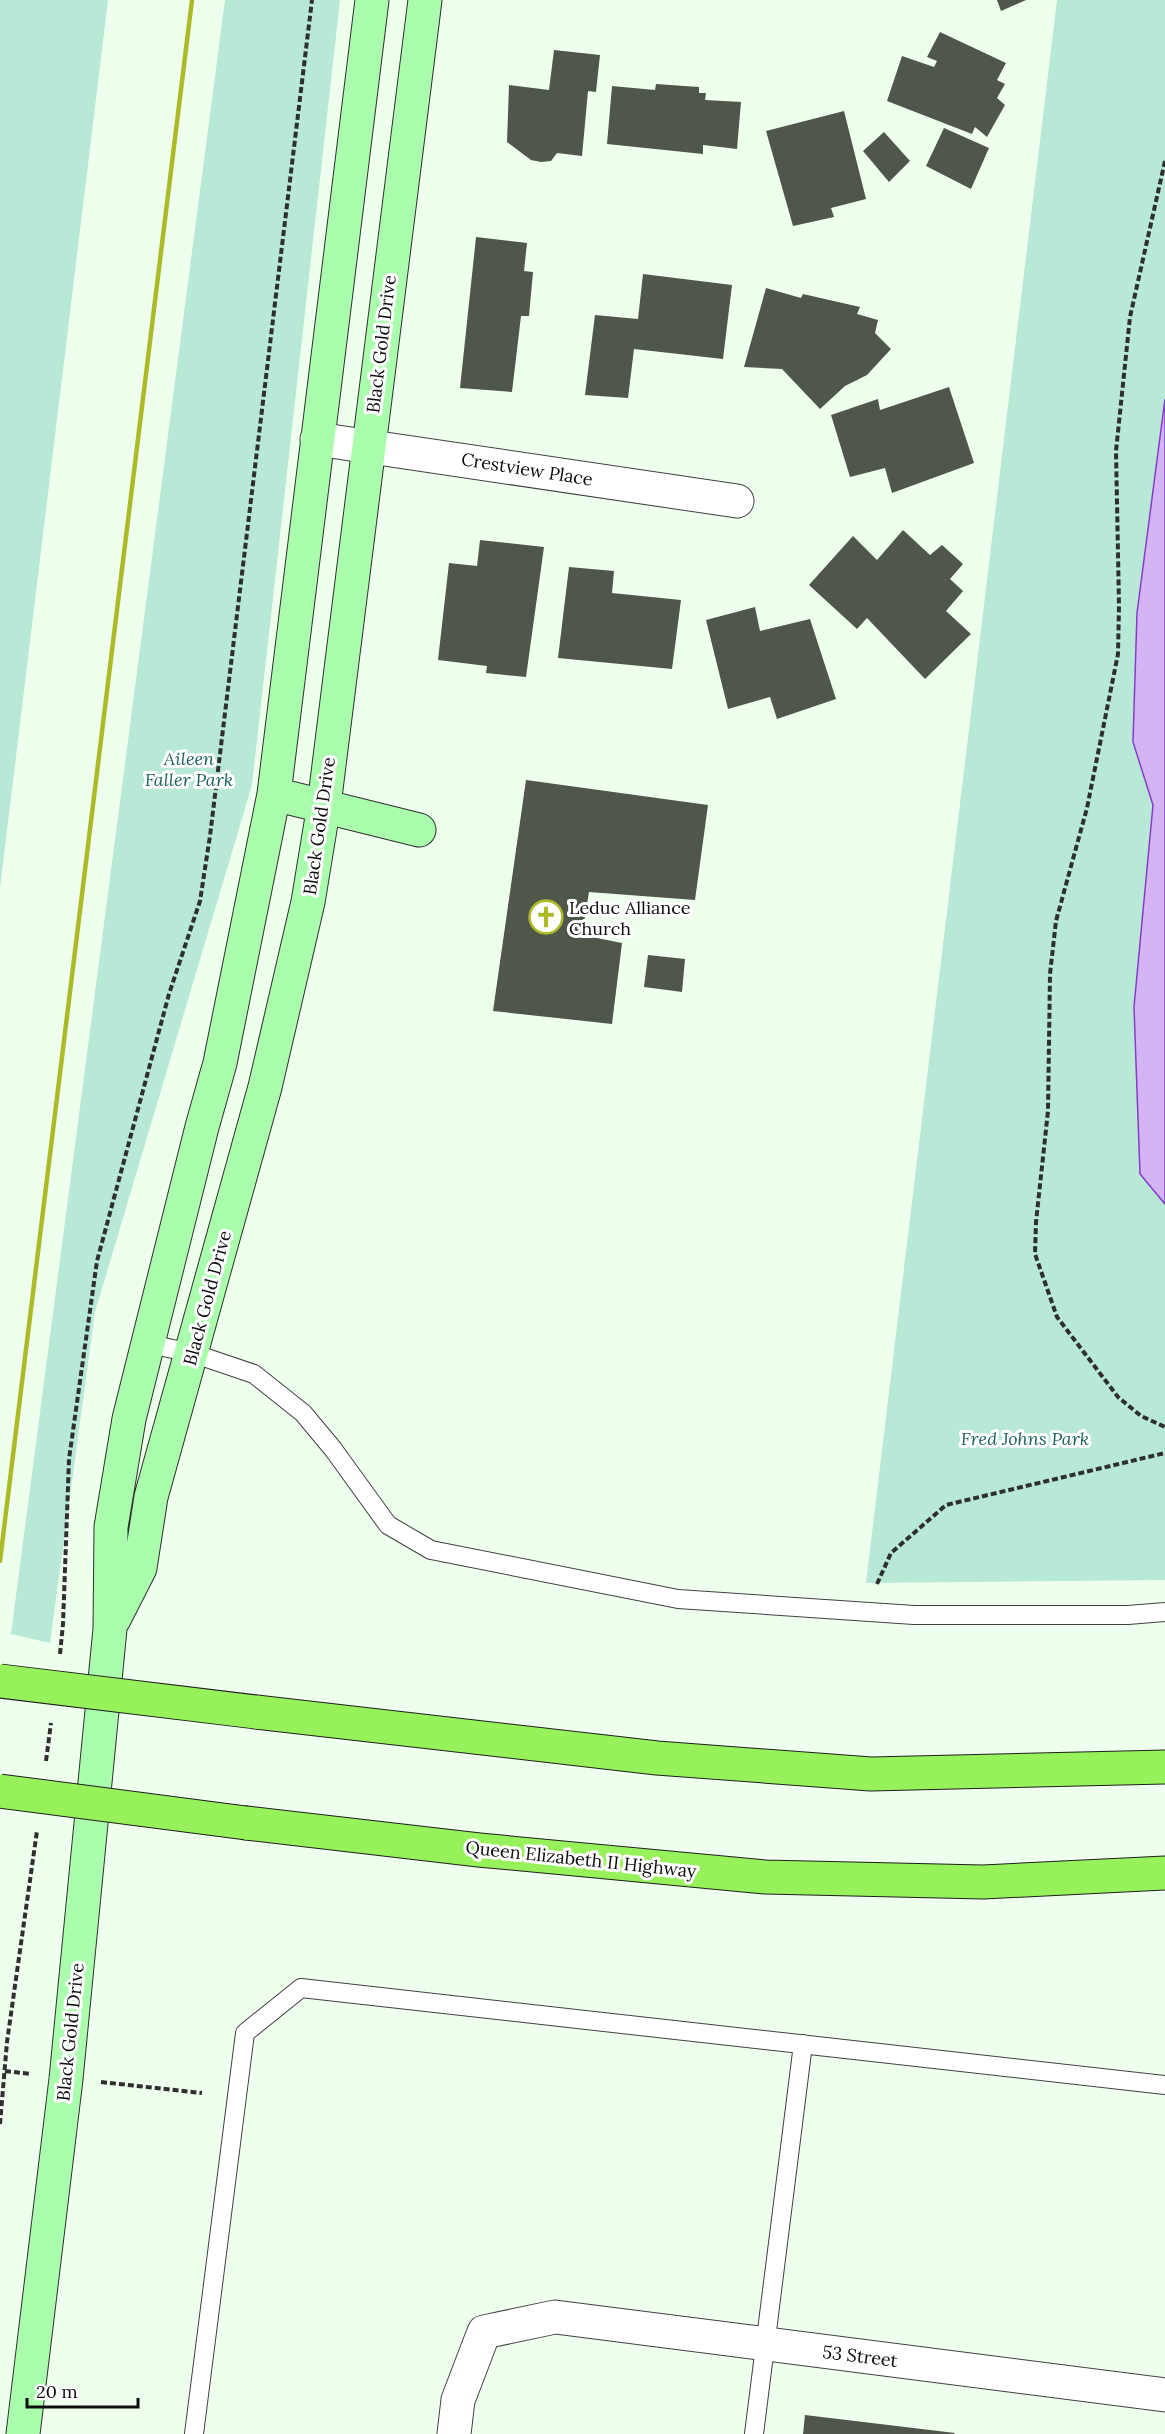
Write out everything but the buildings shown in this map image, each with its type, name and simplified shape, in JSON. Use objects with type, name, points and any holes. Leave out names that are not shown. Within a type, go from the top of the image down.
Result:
[{"type":"highway","points":[[0,1681],[657,1758],[871,1774],[1165,1767]]},
{"type":"highway","name":"Queen Elizabeth II Highway","points":[[0,1791],[479,1850],[765,1877],[983,1882],[1165,1873]]},
{"type":"main road","name":"Black Gold Drive","points":[[23,2434],[66,2079],[110,1629],[111,1527],[129,1419],[220,1064],[274,794],[372,0]]},
{"type":"main road","name":"Black Gold Drive","points":[[110,1629],[140,1568],[151,1497],[265,1087],[308,902],[324,805],[425,0]]},
{"type":"main road","points":[[274,794],[419,830]]},
{"type":"street","name":"Crestview Place","points":[[317,439],[737,501]]},
{"type":"street","name":"53 Street","points":[[454,2434],[458,2400],[484,2332],[555,2317],[1165,2395]]},
{"type":"lane","points":[[149,1344],[192,1353],[254,1374],[303,1413],[333,1449],[388,1525],[430,1550],[678,1599],[914,1615],[1092,1615],[1165,1612]]},
{"type":"lane","points":[[194,2434],[245,2033],[301,1988],[1165,2085]]},
{"type":"lane","points":[[754,2434],[803,2044]]},
{"type":"path","points":[[59,1659],[63,1624],[69,1459],[97,1261],[169,994],[200,901],[210,836],[312,0]]},
{"type":"path","points":[[1165,161],[1130,317],[1116,451],[1118,654],[1087,808],[1056,921],[1050,974],[1048,1111],[1035,1254],[1058,1317],[1071,1335],[1118,1397],[1141,1416],[1165,1427]]},
{"type":"path","points":[[866,1611],[891,1553],[946,1505],[1165,1453]]},
{"type":"path","points":[[45,1763],[51,1717]]},
{"type":"path","points":[[0,2124],[7,2042],[38,1820]]},
{"type":"green space","points":[[0,0],[108,0],[0,888]]},
{"type":"green space","name":"Aileen Faller Park","points":[[225,0],[340,0],[252,785],[95,1312],[50,1643],[11,1634]]},
{"type":"green space","name":"Fred Johns Park","points":[[1057,0],[1165,0],[1165,1580],[866,1583]]},
{"type":"shaded area","points":[[1165,399],[1165,1204],[1140,1174],[1134,1007],[1153,805],[1133,742],[1137,613]]},
{"type":"railway","points":[[0,1561],[192,0]]},
{"type":"place","name":"Leduc Alliance Church","points":[[546,917]]}]
